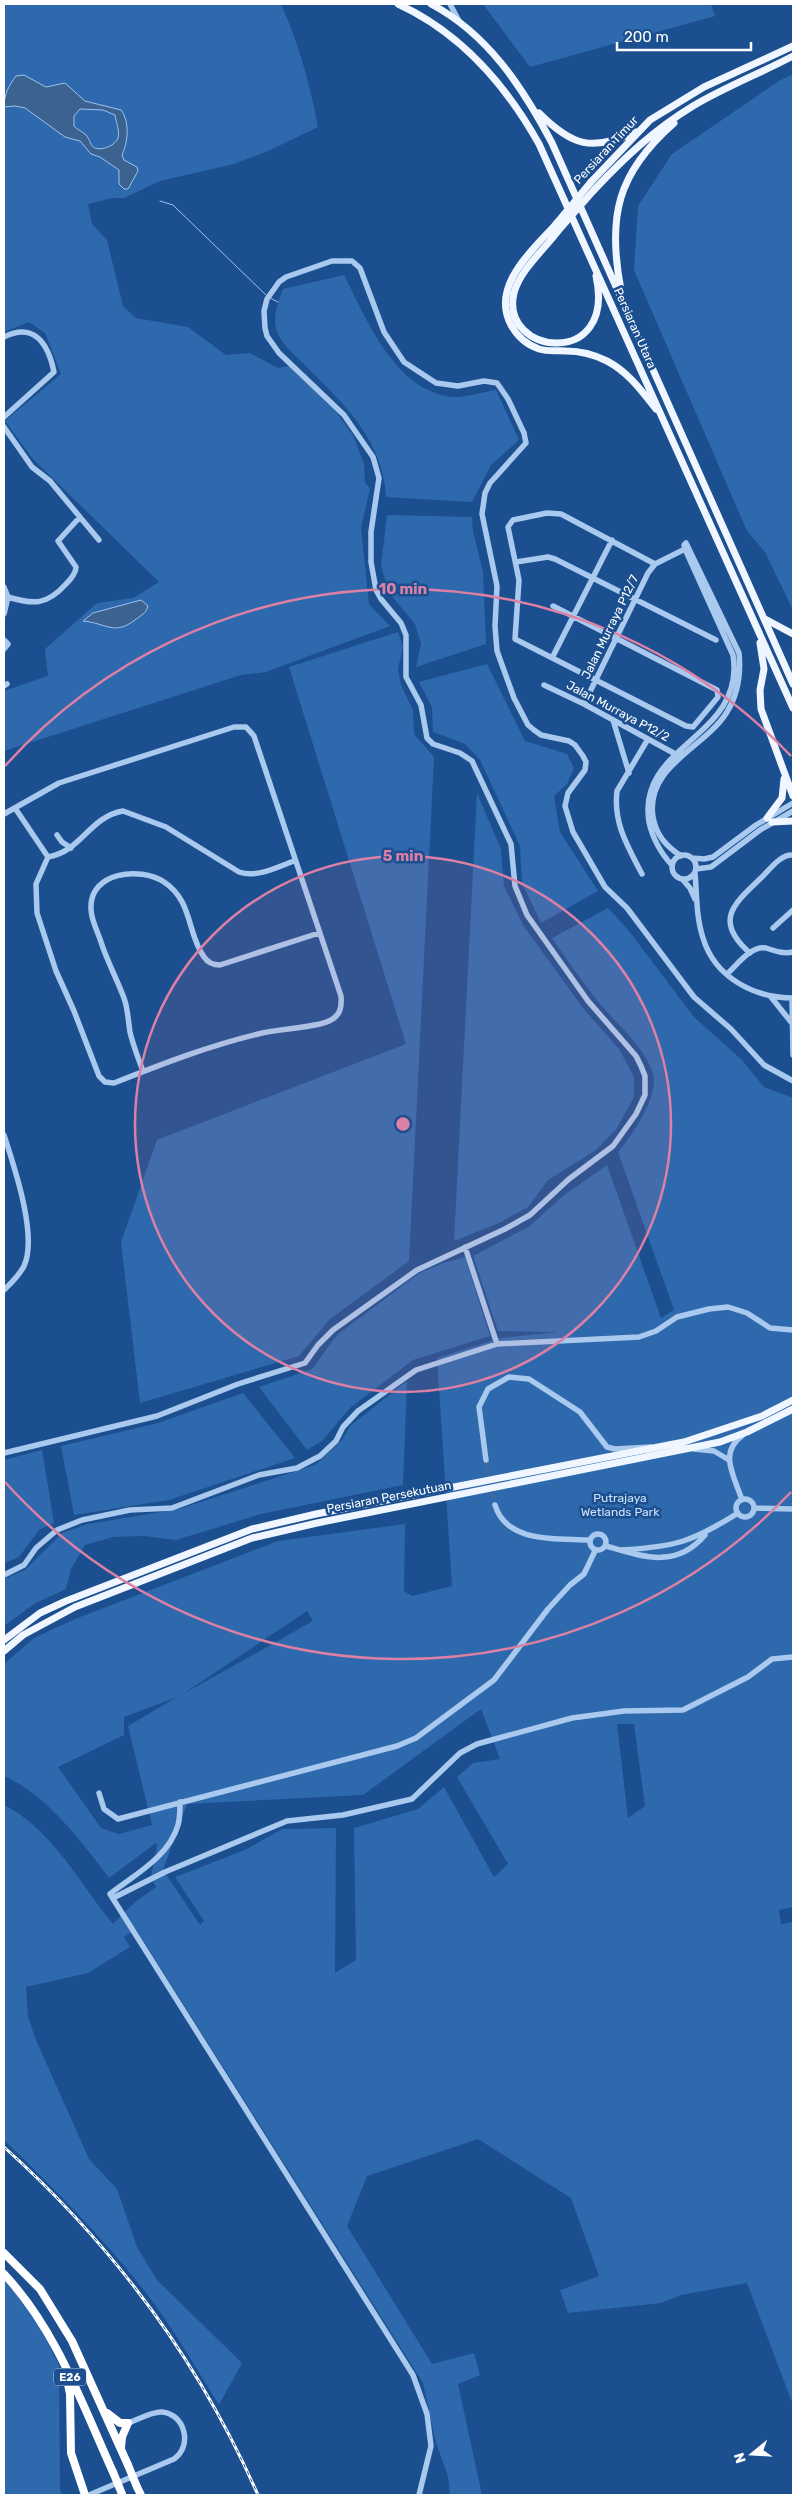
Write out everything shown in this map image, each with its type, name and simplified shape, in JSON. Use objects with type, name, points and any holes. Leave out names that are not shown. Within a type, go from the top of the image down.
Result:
[{"type":"highway","name":"E26","points":[[4,2253],[34,2282],[72,2341],[140,2495]]},
{"type":"highway","name":"E26","points":[[4,2274],[38,2316],[62,2358],[123,2495]]},
{"type":"highway","points":[[62,2358],[70,2394],[71,2453],[79,2480],[78,2495]]},
{"type":"highway","points":[[100,2404],[113,2419],[128,2424],[120,2443],[122,2452]]},
{"type":"highway","points":[[79,2480],[87,2495]]},
{"type":"main road","name":"Persiaran Utara","points":[[398,4],[439,26],[452,36],[474,56],[520,109],[539,144],[593,262],[793,708]]},
{"type":"main road","name":"Persiaran Utara","points":[[431,4],[459,21],[488,45],[533,107],[552,143],[624,302],[793,684]]},
{"type":"main road","name":"Persiaran Timur","points":[[517,328],[506,313],[506,290],[514,273],[591,182],[638,131],[680,100],[793,46]]},
{"type":"main road","name":"Persiaran Timur","points":[[517,328],[513,307],[514,294],[519,280],[558,231],[622,160],[653,132],[695,105],[793,56]]},
{"type":"main road","points":[[624,302],[617,264],[615,221],[626,181],[650,144],[695,105]]},
{"type":"main road","points":[[533,107],[566,137],[588,144],[609,142],[638,131]]},
{"type":"main road","points":[[517,328],[536,338],[553,343],[570,341],[585,332],[597,316],[599,295],[593,262]]},
{"type":"main road","points":[[517,328],[521,338],[540,349],[578,352],[605,360],[618,368],[638,385],[665,421]]},
{"type":"main road","points":[[765,619],[793,634]]},
{"type":"main road","points":[[757,627],[764,658],[761,708],[793,796]]},
{"type":"main road","points":[[784,775],[782,798],[770,820],[793,821]]},
{"type":"main road","name":"Persiaran Persekutuan","points":[[4,1640],[40,1613],[66,1601],[252,1529],[316,1514],[656,1448],[718,1433],[762,1416],[793,1400]]},
{"type":"main road","name":"Persiaran Persekutuan","points":[[4,1651],[23,1635],[75,1606],[252,1538],[317,1523],[720,1442],[747,1432],[793,1409]]},
{"type":"street","points":[[450,4],[459,21]]},
{"type":"street","points":[[4,1453],[156,1416],[238,1384],[305,1363],[318,1345],[333,1330],[417,1270],[524,1219],[569,1179],[613,1146],[641,1105],[645,1095],[645,1076],[636,1056],[588,1001],[528,915],[514,880],[511,844],[472,761],[460,753],[433,744],[427,738],[421,705],[406,677],[406,635],[400,622],[381,599],[373,575],[372,532],[378,478],[373,457],[344,415],[279,352],[267,336],[264,311],[267,298],[272,289],[286,277],[332,261],[341,259],[352,261],[360,268],[384,332],[404,362],[436,383],[458,386],[491,381],[497,382],[503,389],[524,432],[526,443],[490,483],[485,493],[482,514],[497,586],[495,626],[497,651],[514,698],[528,725],[541,735],[575,745],[586,762],[585,770],[568,794],[566,806],[573,832],[605,887],[627,908],[694,997],[731,1029],[764,1065],[793,1081]]},
{"type":"street","points":[[4,337],[16,331],[26,331],[36,335],[54,372],[4,417]]},
{"type":"street","points":[[4,428],[32,467],[50,481],[99,540]]},
{"type":"street","points":[[553,606],[717,690],[718,697],[707,712],[690,727],[519,641],[515,635],[518,580],[508,527],[513,520],[547,513],[561,514],[655,564],[685,549],[733,655],[734,671],[729,696],[722,709],[661,778],[655,792],[652,807],[660,837],[681,856],[704,860],[713,857],[770,820],[793,811]]},
{"type":"street","points":[[8,598],[24,602],[44,601],[52,598],[69,582],[76,567],[58,541],[80,517]]},
{"type":"street","points":[[552,658],[612,540]]},
{"type":"street","points":[[516,562],[548,557],[716,640]]},
{"type":"street","name":"Jalan Murraya P12/7","points":[[584,704],[615,638],[648,573],[655,564]]},
{"type":"street","points":[[4,587],[8,598],[4,614]]},
{"type":"street","points":[[4,640],[8,644],[4,650]]},
{"type":"street","name":"Jalan Murraya P12/2","points":[[544,685],[584,704],[679,756]]},
{"type":"street","points":[[613,720],[628,773]]},
{"type":"street","points":[[4,814],[59,783],[241,726],[251,731],[341,996],[342,1006],[337,1016],[327,1022],[267,1032],[197,1050],[114,1083],[105,1082],[99,1076],[74,1010],[56,971],[37,913],[36,884],[48,858]]},
{"type":"street","points":[[642,874],[622,836],[618,820],[617,791],[648,739]]},
{"type":"street","points":[[679,756],[656,777],[650,790],[647,805],[650,826],[654,837],[665,858],[672,865],[675,876],[682,879],[688,879],[696,871],[711,867],[793,803]]},
{"type":"street","points":[[15,808],[48,858]]},
{"type":"street","points":[[48,858],[62,855],[102,818],[123,811],[166,827],[247,875],[254,875],[294,861]]},
{"type":"street","points":[[57,835],[62,842],[71,848]]},
{"type":"street","points":[[750,953],[740,944],[733,933],[731,920],[735,903],[782,858],[793,855]]},
{"type":"street","points":[[672,865],[681,856]]},
{"type":"street","points":[[692,858],[696,871],[697,903],[703,939],[710,954],[727,974],[753,992],[771,997],[793,998],[791,1022],[793,1055]]},
{"type":"street","points":[[143,1071],[134,1045],[124,999],[102,947],[90,909],[95,892],[107,880],[124,873],[142,873],[158,878],[168,885],[177,893],[188,915],[204,958],[214,965],[220,965],[319,933]]},
{"type":"street","points":[[682,879],[690,888],[697,903]]},
{"type":"street","points":[[773,928],[793,910]]},
{"type":"street","points":[[727,974],[750,953],[761,948],[777,952],[793,952]]},
{"type":"street","points":[[771,997],[791,1022]]},
{"type":"street","points":[[4,1135],[19,1183],[28,1243],[24,1266],[4,1290]]},
{"type":"street","points":[[465,1247],[498,1344]]},
{"type":"street","points":[[4,1575],[24,1565],[36,1548],[57,1530],[82,1520],[130,1510],[172,1508],[259,1475],[297,1468],[320,1456],[336,1441],[343,1427],[358,1411],[407,1374],[498,1344],[639,1337],[656,1331],[677,1317],[700,1310],[728,1307],[747,1313],[770,1328],[793,1330]]},
{"type":"street","points":[[486,1460],[479,1407],[488,1389],[502,1380],[516,1377],[529,1379],[584,1414],[607,1447],[656,1448]]},
{"type":"street","points":[[742,1500],[729,1460],[734,1442],[747,1432]]},
{"type":"street","points":[[690,1448],[714,1450],[729,1460]]},
{"type":"street","points":[[738,1513],[736,1505],[742,1500],[750,1501],[754,1508]]},
{"type":"street","points":[[495,1505],[502,1519],[521,1533],[533,1536],[589,1540]]},
{"type":"street","points":[[754,1508],[793,1508]]},
{"type":"street","points":[[621,1550],[678,1544],[707,1533],[738,1513],[748,1516],[754,1508]]},
{"type":"street","points":[[606,1546],[657,1558],[684,1553],[696,1546],[707,1533]]},
{"type":"street","points":[[595,1551],[589,1545],[589,1540],[594,1534],[602,1535],[605,1538],[606,1546]]},
{"type":"street","points":[[595,1551],[601,1550],[606,1546]]},
{"type":"street","points":[[98,1793],[104,1810],[118,1819],[130,1818],[180,1802],[397,1746],[416,1738],[494,1680],[548,1610],[570,1585],[584,1574],[595,1551]]},
{"type":"street","points":[[112,1898],[165,1872],[287,1821],[343,1815],[412,1799],[460,1754],[477,1744],[572,1718],[624,1711],[690,1708],[704,1698],[748,1677],[772,1659],[793,1657]]},
{"type":"street","points":[[180,1802],[178,1825],[170,1842],[155,1860],[110,1894],[413,2375],[427,2414],[431,2446],[419,2495]]},
{"type":"street","points":[[87,2495],[182,2454],[185,2447],[185,2436],[181,2427],[167,2414],[158,2412],[128,2424]]},
{"type":"green space","points":[[4,4],[281,4],[303,64],[318,127],[266,152],[234,164],[160,181],[124,198],[112,198],[88,204],[92,224],[107,240],[123,306],[136,318],[188,327],[226,355],[250,353],[278,368],[290,366],[336,412],[353,435],[364,464],[365,483],[370,488],[361,528],[369,604],[390,626],[266,672],[241,675],[4,751],[4,691],[48,676],[45,649],[97,603],[133,598],[159,582],[33,459],[5,421],[61,374],[45,333],[29,322],[4,332]]},
{"type":"green space","points":[[483,4],[711,4],[715,16],[530,67]]},
{"type":"green space","points":[[793,74],[793,610],[765,552],[747,531],[634,270],[638,206],[672,154],[779,81]]},
{"type":"green space","points":[[344,275],[362,312],[385,350],[398,367],[413,381],[431,391],[451,397],[468,396],[496,390],[519,440],[491,465],[472,502],[386,497],[378,458],[360,425],[292,352],[278,334],[275,317],[283,289]]},
{"type":"green space","points":[[387,515],[472,517],[473,531],[483,572],[486,644],[416,667],[421,644],[415,624],[389,593],[381,566]]},
{"type":"green space","points":[[398,632],[403,647],[398,669],[401,685],[413,710],[414,734],[434,757],[409,1261],[330,1319],[299,1356],[140,1403],[121,1242],[157,1140],[406,1044],[289,667]]},
{"type":"green space","points":[[487,664],[525,741],[567,754],[574,768],[567,784],[554,796],[560,832],[598,891],[541,923],[522,883],[520,846],[480,760],[465,744],[433,732],[432,707],[419,682]]},
{"type":"green space","points":[[477,793],[501,849],[504,886],[523,925],[583,1008],[619,1049],[634,1077],[634,1097],[617,1128],[596,1150],[548,1180],[528,1207],[499,1223],[454,1241]]},
{"type":"green space","name":"Putrajaya Wetlands Park","points":[[608,908],[629,931],[694,1017],[742,1060],[764,1087],[793,1098],[793,1907],[779,1910],[781,1924],[793,1922],[793,2405],[747,2283],[681,2295],[661,2303],[568,2313],[560,2290],[599,2276],[571,2198],[478,2139],[367,2176],[347,2226],[432,2364],[474,2353],[480,2375],[458,2384],[482,2495],[450,2495],[448,2476],[436,2443],[423,2383],[136,1929],[124,1937],[130,1947],[88,1973],[26,1987],[28,2017],[36,2040],[89,2159],[117,2189],[137,2247],[157,2280],[242,2363],[219,2405],[174,2332],[144,2290],[77,2213],[4,2140],[4,1805],[21,1815],[51,1843],[113,1924],[135,1902],[156,1887],[151,1877],[157,1846],[156,1843],[109,1878],[87,1849],[49,1807],[34,1794],[4,1776],[4,1664],[34,1638],[75,1619],[278,1541],[405,1524],[404,1591],[412,1596],[452,1586],[437,1358],[501,1338],[558,1332],[498,1331],[473,1256],[530,1226],[563,1196],[607,1165],[661,1318],[674,1310],[618,1152],[637,1126],[648,1104],[654,1083],[653,1074],[638,1047],[595,998],[552,938]],"holes":[[[307,1611],[313,1621],[183,1694]],[[177,1697],[128,1726],[152,1825],[119,1834],[101,1828],[58,1767],[124,1735],[124,1717]],[[481,1709],[500,1759],[473,1763],[457,1777],[508,1864],[494,1877],[444,1787],[418,1809],[354,1828],[356,1960],[335,1973],[336,1828],[282,1829],[245,1850],[175,1877],[204,1921],[200,1925],[163,1870],[187,1804],[363,1795]],[[617,1724],[634,1724],[645,1806],[628,1818]]]},
{"type":"green space","points":[[465,1257],[490,1336],[413,1360],[350,1408],[322,1441],[307,1450],[259,1387],[312,1369],[337,1335],[418,1274],[443,1263]]},
{"type":"green space","points":[[407,1381],[403,1485],[261,1514],[176,1540],[144,1536],[113,1537],[85,1545],[71,1569],[66,1589],[34,1604],[4,1626],[4,1579],[25,1570],[62,1533],[88,1524],[179,1509],[315,1465],[342,1440],[350,1426]]},
{"type":"green space","points":[[243,1393],[295,1458],[169,1500],[74,1515],[61,1446],[158,1423]]},
{"type":"green space","points":[[42,1450],[54,1523],[39,1530],[19,1557],[4,1563],[4,1460]]},
{"type":"green space","points":[[4,2280],[34,2315],[59,2365],[60,2490],[62,2495],[4,2495]]},
{"type":"shaded area","points":[[24,75],[46,87],[65,83],[85,101],[121,110],[127,126],[126,144],[122,155],[124,160],[137,167],[138,171],[128,189],[124,189],[119,184],[119,170],[100,157],[91,154],[80,141],[65,137],[25,108],[15,106],[4,107],[7,91],[16,76]],"holes":[[[80,109],[103,110],[115,115],[118,138],[112,145],[98,149],[93,147],[86,135],[74,126],[74,116]]]},
{"type":"shaded area","points":[[141,600],[148,606],[146,611],[128,625],[115,628],[83,621],[93,613]]},
{"type":"waterway","points":[[160,201],[173,205],[267,296]]},
{"type":"waterway","points":[[270,298],[278,302]]},
{"type":"tunnel","points":[[486,1460],[495,1505]]},
{"type":"railway","points":[[4,2147],[81,2224],[117,2265],[150,2308],[209,2398],[235,2446],[258,2495]]}]
